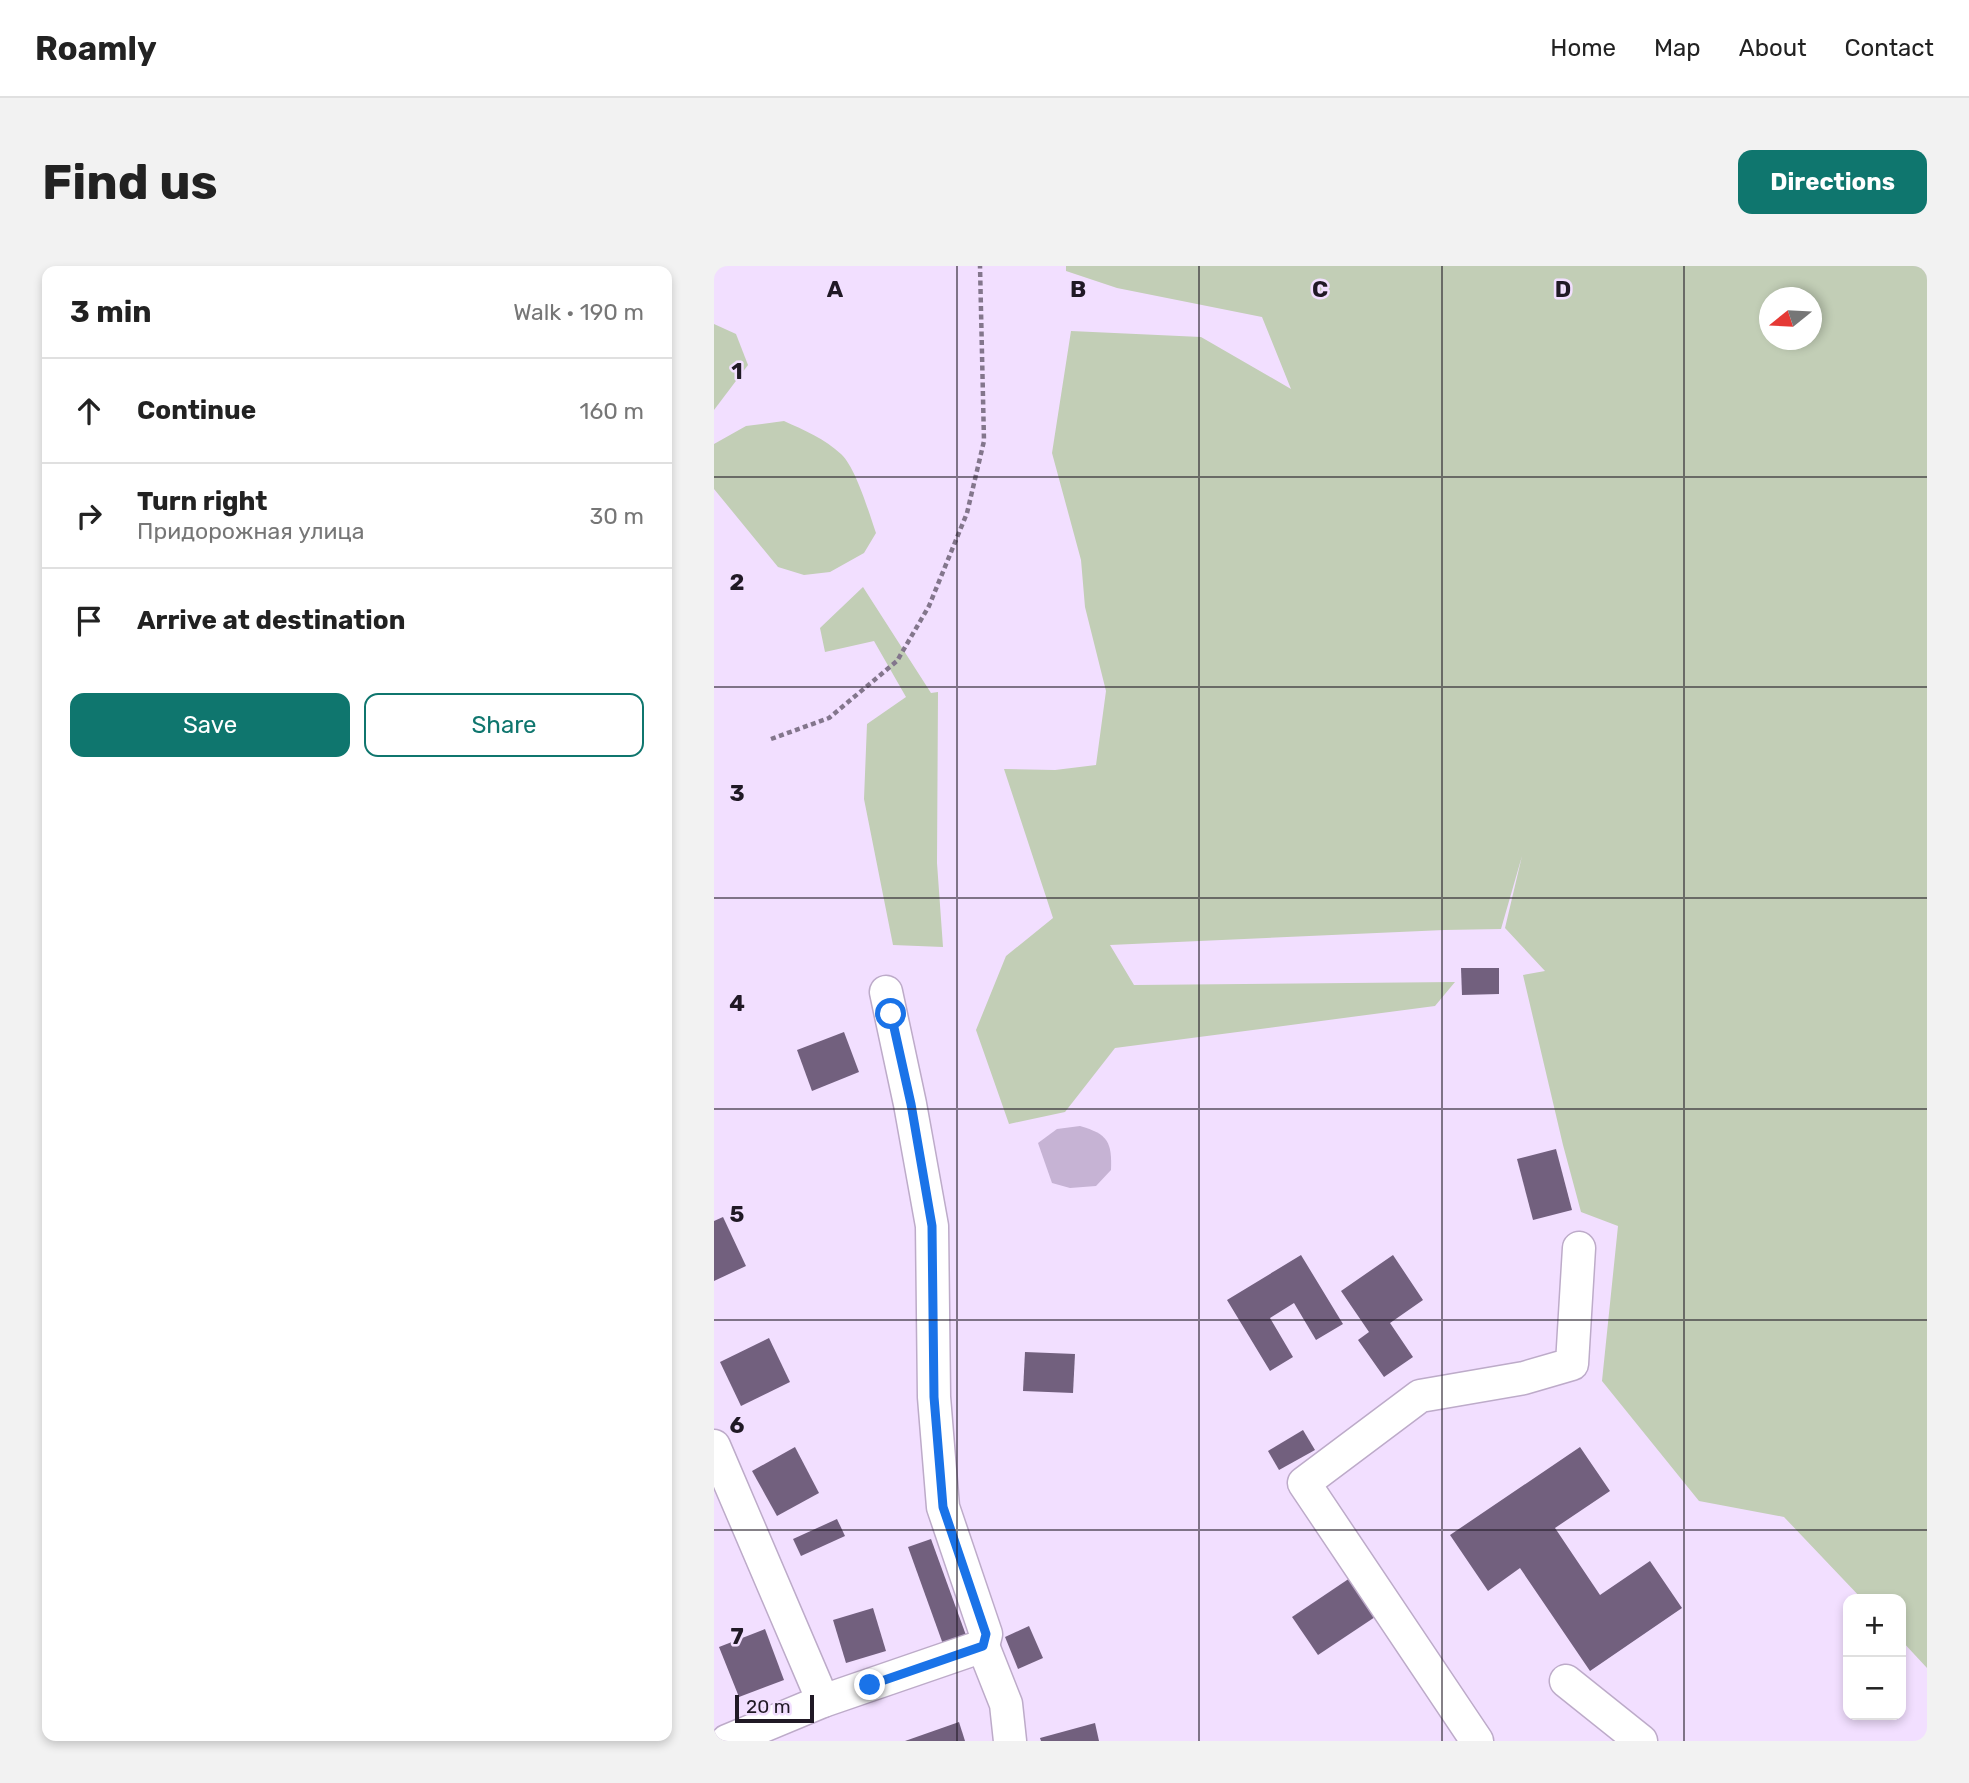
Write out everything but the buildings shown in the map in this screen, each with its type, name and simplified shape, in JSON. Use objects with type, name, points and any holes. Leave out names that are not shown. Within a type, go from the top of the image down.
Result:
[{"type":"street","points":[[887,992],[911,1104],[932,1226],[934,1397],[943,1507],[986,1634],[983,1646],[1006,1704],[1010,1741]]},
{"type":"street","points":[[1477,1741],[1304,1483],[1420,1396],[1524,1378],[1572,1364],[1579,1248]]},
{"type":"street","points":[[714,1446],[823,1702]]},
{"type":"street","points":[[727,1741],[823,1702],[983,1646]]},
{"type":"street","points":[[1566,1681],[1640,1741]]},
{"type":"path","points":[[771,739],[829,718],[897,661],[929,606],[967,513],[984,441],[980,266]]},
{"type":"green space","points":[[1066,266],[1927,266],[1927,1668],[1906,1645],[1906,1594],[1857,1594],[1784,1517],[1699,1501],[1602,1381],[1618,1226],[1581,1212],[1523,975],[1545,971],[1505,928],[1522,856],[1501,929],[1110,945],[1134,985],[1455,982],[1435,1006],[1115,1048],[1065,1112],[1009,1124],[976,1030],[1006,956],[1053,918],[1004,769],[1055,770],[1096,765],[1106,691],[1085,607],[1081,560],[1052,453],[1071,331],[1201,337],[1291,389],[1262,317],[1117,288],[1066,271]]},
{"type":"green space","points":[[714,324],[736,334],[748,365],[714,410]]},
{"type":"green space","points":[[784,421],[821,439],[847,461],[862,491],[876,533],[864,553],[830,572],[804,575],[778,567],[714,489],[714,444],[746,426]]},
{"type":"green space","points":[[863,587],[931,693],[938,692],[937,863],[943,947],[893,945],[864,799],[867,724],[906,697],[874,641],[825,652],[820,628]]},
{"type":"shaded area","points":[[1080,1126],[1097,1132],[1106,1140],[1111,1152],[1111,1170],[1096,1186],[1070,1188],[1052,1183],[1038,1143],[1057,1129]]},
{"type":"route","points":[[870,1685],[983,1646],[986,1634],[943,1507],[934,1397],[932,1226],[911,1104],[891,1014]]}]
